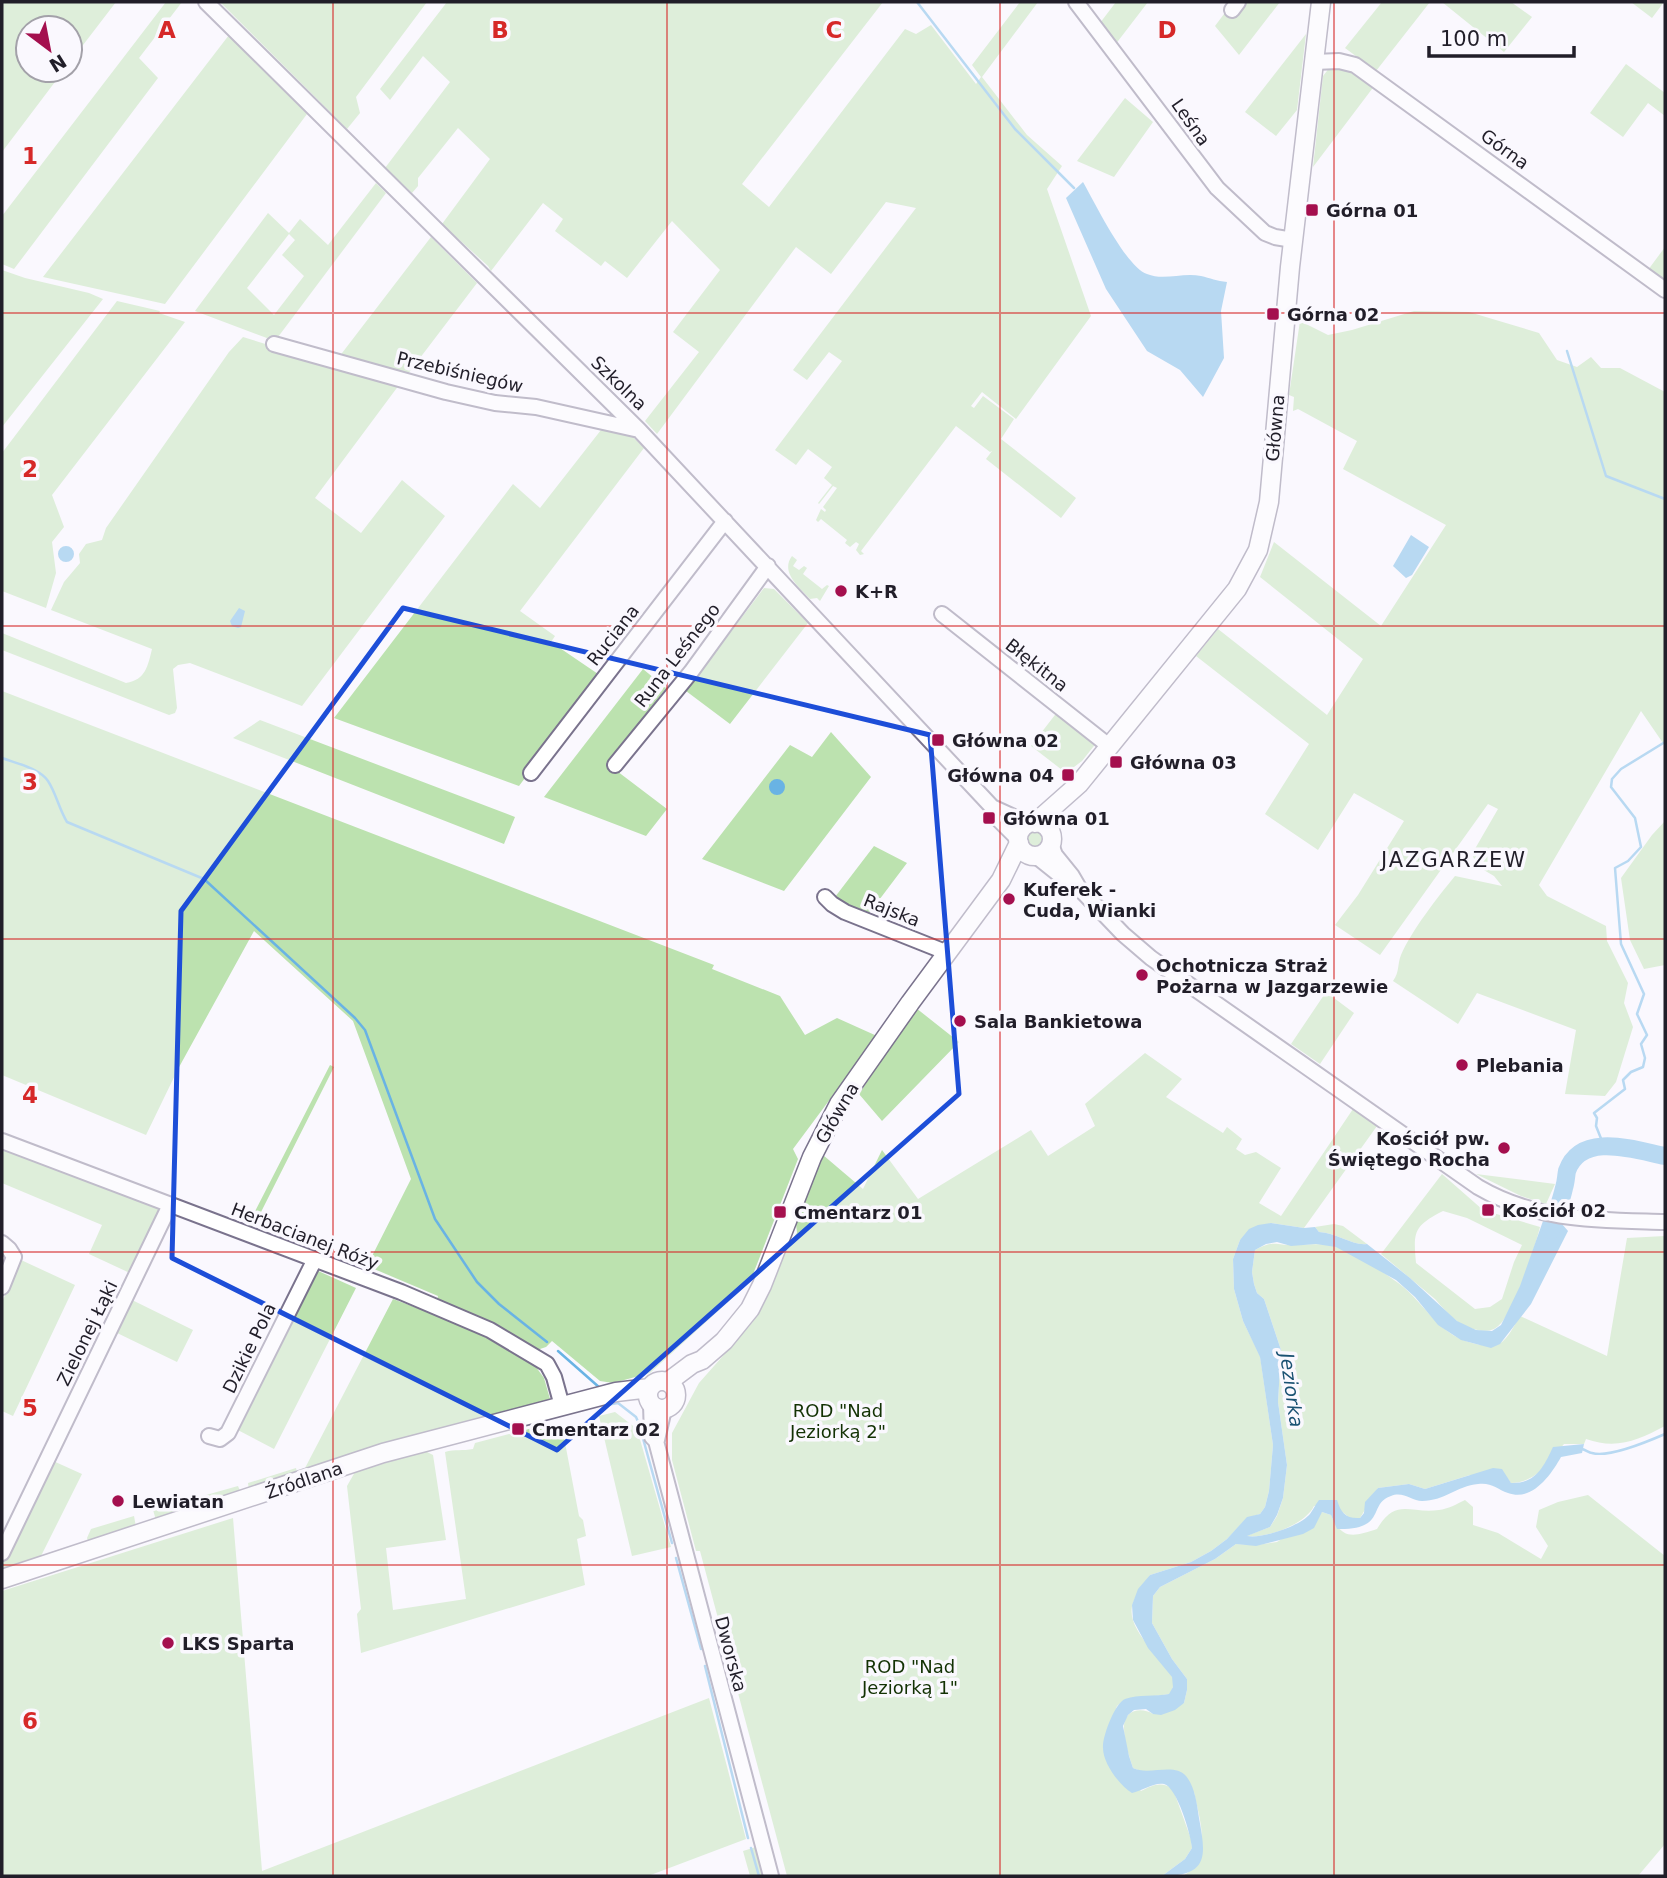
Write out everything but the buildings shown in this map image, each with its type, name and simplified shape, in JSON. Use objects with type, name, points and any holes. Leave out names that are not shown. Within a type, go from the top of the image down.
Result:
[{"type":"main road","name":"Główna","points":[[1041,831],[1069,803],[1073,791],[1237,589],[1258,550],[1269,502],[1293,240],[1321,2]]},
{"type":"main road","points":[[1021,830],[1041,831],[1047,851],[1035,856],[1023,851],[1018,841],[1021,830]]},
{"type":"main road","name":"Główna","points":[[672,1387],[692,1364],[702,1360],[732,1333],[750,1310],[812,1157],[839,1104],[1002,880],[1018,841]]},
{"type":"main road","name":"Główna","points":[[1002,880],[1035,856]]},
{"type":"main road","name":"Źródlana","points":[[2,1579],[383,1453],[632,1388],[654,1400],[660,1381],[672,1387]]},
{"type":"main road","points":[[654,1400],[674,1403],[672,1387]]},
{"type":"street","name":"Szkolna","points":[[205,2],[639,430],[992,807],[1041,831]]},
{"type":"street","name":"Leśna","points":[[1076,2],[1212,183],[1262,231],[1275,237],[1293,240]]},
{"type":"street","name":"Górna","points":[[1314,62],[1339,61],[1355,65],[1665,290]]},
{"type":"street","name":"Przebiśniegów","points":[[274,344],[446,392],[536,407],[639,430]]},
{"type":"street","name":"Ruciana","points":[[531,774],[725,521]]},
{"type":"street","name":"Runa Leśnego","points":[[615,765],[691,672],[768,566]]},
{"type":"street","name":"Błękitna","points":[[942,614],[1109,746]]},
{"type":"street","name":"Szkolna","points":[[992,807],[994,815],[1018,841]]},
{"type":"street","points":[[1041,831],[1079,888],[1123,934],[1166,969],[1478,1187],[1519,1207],[1542,1213],[1579,1219],[1665,1222]]},
{"type":"street","points":[[1035,856],[1067,882],[1079,888]]},
{"type":"street","name":"Rajska","points":[[825,897],[845,912],[947,953]]},
{"type":"street","name":"Herbacianej Róży","points":[[2,1141],[401,1292],[490,1330],[547,1364],[554,1377],[562,1406]]},
{"type":"street","name":"Zielonej Łąki","points":[[2,1553],[170,1205]]},
{"type":"street","points":[[2,1243],[14,1257],[2,1287]]},
{"type":"street","name":"Dzikie Pola","points":[[209,1436],[220,1439],[228,1433],[314,1261]]},
{"type":"street","name":"Dworska","points":[[654,1400],[652,1437],[656,1441],[771,1876]]},
{"type":"highlighted area","points":[[403,608],[930,735],[959,1094],[557,1450],[172,1258],[181,911]]},
{"type":"green space","points":[[2,2],[116,2],[84,44],[84,14],[14,14],[14,84],[53,84],[2,152]]},
{"type":"green space","points":[[166,2],[182,2],[139,58],[158,78],[14,269],[2,264],[2,216]]},
{"type":"green space","points":[[220,2],[427,2],[356,97],[360,113],[347,129]]},
{"type":"green space","points":[[447,2],[883,2],[742,184],[769,207],[905,29],[916,34],[931,25],[976,84],[981,77],[972,65],[1020,2],[1038,2],[982,77],[1027,135],[1062,166],[1047,189],[1091,316],[1016,419],[982,392],[971,406],[974,408],[983,396],[1014,419],[1001,439],[1076,498],[1061,518],[986,459],[992,451],[956,426],[861,551],[864,554],[860,555],[856,550],[859,544],[856,542],[850,547],[845,543],[847,540],[821,519],[818,522],[816,520],[821,509],[825,512],[823,507],[837,488],[833,486],[818,503],[832,485],[824,478],[832,467],[808,449],[796,465],[775,450],[842,361],[829,352],[807,380],[793,370],[916,208],[886,202],[831,274],[796,247],[657,434],[645,421],[699,352],[673,332],[720,270],[672,221],[627,278],[605,261],[601,266],[555,231],[563,219],[543,203],[491,271],[442,224],[490,159],[458,128],[418,178],[418,186],[412,193],[385,168],[450,82],[423,56],[390,100],[380,89]]},
{"type":"green space","points":[[1116,2],[1148,2],[1115,45],[1100,23]]},
{"type":"green space","points":[[1242,2],[1280,2],[1239,55],[1215,26],[1227,10]]},
{"type":"green space","points":[[1382,2],[1430,2],[1376,71],[1345,48]]},
{"type":"green space","points":[[1442,2],[1511,2],[1532,17],[1504,52]]},
{"type":"green space","points":[[1631,2],[1664,2],[1652,18]]},
{"type":"green space","points":[[1306,34],[1297,110],[1276,136],[1245,112]]},
{"type":"green space","points":[[229,35],[307,114],[165,304],[43,277]]},
{"type":"green space","points":[[1334,62],[1353,70],[1375,85],[1313,167],[1323,76]]},
{"type":"green space","points":[[1626,64],[1665,93],[1665,116],[1648,103],[1623,137],[1590,113]]},
{"type":"green space","points":[[1125,98],[1153,122],[1114,177],[1077,161]]},
{"type":"green space","points":[[376,183],[386,193],[275,341],[195,311],[268,213],[289,233],[300,219],[328,245]],"holes":[[[289,234],[295,240],[282,255],[304,276],[274,315],[247,288]]]},
{"type":"green space","points":[[431,237],[477,283],[407,375],[339,357]]},
{"type":"green space","points":[[1665,247],[1665,283],[1648,270]]},
{"type":"green space","points":[[2,270],[103,299],[2,427]]},
{"type":"green space","points":[[117,301],[160,311],[159,313],[185,322],[52,495],[64,527],[52,542],[56,573],[46,608],[2,591],[2,453]]},
{"type":"green space","points":[[1414,311],[1469,312],[1539,333],[1557,360],[1577,367],[1591,357],[1601,368],[1620,368],[1665,392],[1665,746],[1641,711],[1539,885],[1547,896],[1606,926],[1607,941],[1628,983],[1624,1003],[1633,1027],[1616,1082],[1605,1096],[1565,1094],[1576,1030],[1477,993],[1458,1024],[1393,981],[1401,955],[1412,935],[1455,876],[1502,886],[1494,876],[1477,866],[1472,854],[1498,809],[1488,804],[1380,955],[1335,925],[1358,895],[1404,821],[1354,793],[1318,850],[1265,814],[1309,744],[1196,656],[1218,629],[1327,715],[1363,659],[1260,577],[1274,542],[1381,626],[1446,525],[1343,469],[1357,441],[1298,409],[1293,411],[1294,397],[1289,395],[1300,321],[1328,335]]},
{"type":"green space","points":[[243,337],[399,385],[315,498],[361,533],[402,480],[445,516],[302,706],[190,663],[178,665],[173,669],[177,708],[175,713],[169,715],[2,650],[2,633],[126,683],[142,675],[152,649],[51,610],[64,582],[80,563],[79,554],[86,544],[102,540],[106,528],[229,352]]},
{"type":"green space","points":[[601,430],[631,435],[644,448],[520,611],[555,636],[551,642],[601,676],[519,786],[334,718],[513,484],[540,508]]},
{"type":"green space","points":[[792,556],[797,560],[793,566],[799,570],[804,566],[807,568],[803,574],[822,589],[829,586],[820,601],[817,598],[810,599],[792,579],[788,568]]},
{"type":"green space","points":[[764,588],[774,589],[808,623],[730,724],[686,691]]},
{"type":"green space","points":[[643,669],[666,688],[609,765],[667,809],[646,836],[544,797]]},
{"type":"green space","points":[[2,691],[714,965],[712,969],[780,996],[805,1035],[837,1018],[877,1036],[793,1149],[798,1159],[750,1282],[650,1373],[613,1383],[600,1381],[552,1341],[537,1350],[502,1328],[437,1300],[438,1296],[367,1266],[411,1179],[353,1021],[254,931],[178,1069],[146,1135],[2,1075]]},
{"type":"green space","points":[[1058,711],[1097,742],[1082,761],[1066,773],[1031,746]]},
{"type":"green space","points":[[260,720],[515,817],[504,844],[233,738]]},
{"type":"green space","points":[[831,732],[871,777],[784,891],[702,859],[790,745],[812,757]]},
{"type":"green space","points":[[1665,821],[1665,965],[1644,969],[1630,940],[1621,878]]},
{"type":"green space","points":[[1034,831],[1042,839],[1034,847],[1026,839]]},
{"type":"green space","points":[[874,846],[907,863],[867,916],[837,904],[835,897]]},
{"type":"green space","points":[[1326,992],[1354,1013],[1320,1064],[1291,1044]]},
{"type":"green space","points":[[916,1008],[959,1042],[882,1121],[859,1094]]},
{"type":"green space","points":[[1145,1053],[1182,1079],[1166,1097],[1223,1133],[1227,1127],[1242,1139],[1236,1149],[1245,1155],[1256,1152],[1281,1168],[1259,1203],[1281,1216],[1353,1109],[1377,1126],[1304,1228],[1271,1223],[1240,1240],[1233,1259],[1234,1289],[1243,1321],[1260,1356],[1273,1445],[1265,1507],[1260,1514],[1247,1518],[1211,1551],[1191,1562],[1150,1575],[1133,1603],[1134,1624],[1169,1671],[1173,1685],[1170,1694],[1124,1700],[1117,1706],[1103,1748],[1141,1791],[1157,1785],[1173,1789],[1192,1848],[1185,1859],[1162,1876],[787,1876],[700,1551],[696,1551],[672,1460],[672,1433],[699,1383],[752,1323],[761,1308],[790,1242],[797,1233],[796,1224],[823,1155],[863,1189],[882,1150],[918,1199],[1031,1130],[1048,1156],[1095,1126],[1085,1104]]},
{"type":"green space","points":[[330,1065],[334,1067],[257,1220],[252,1229],[247,1227]]},
{"type":"green space","points":[[2,1148],[163,1210],[132,1274],[89,1254],[102,1225],[2,1183]]},
{"type":"green space","points":[[1442,1174],[1483,1210],[1540,1227],[1528,1266],[1508,1313],[1494,1329],[1485,1331],[1458,1322],[1381,1254]],"holes":[[[1443,1211],[1467,1218],[1522,1245],[1502,1299],[1490,1307],[1475,1309],[1416,1263],[1416,1236],[1426,1221]]]},
{"type":"green space","points":[[1476,1174],[1555,1184],[1546,1204],[1521,1196]]},
{"type":"green space","points":[[1334,1224],[1343,1226],[1367,1244],[1319,1232],[1315,1227]]},
{"type":"green space","points":[[1665,1236],[1665,1426],[1627,1442],[1608,1444],[1586,1439],[1584,1444],[1564,1444],[1542,1470],[1520,1482],[1511,1483],[1507,1478],[1470,1475],[1425,1489],[1409,1484],[1378,1488],[1360,1518],[1351,1519],[1340,1510],[1314,1506],[1294,1525],[1273,1533],[1246,1536],[1270,1527],[1277,1516],[1283,1498],[1287,1465],[1278,1402],[1281,1350],[1264,1299],[1257,1293],[1254,1284],[1252,1272],[1255,1250],[1272,1244],[1319,1244],[1348,1251],[1373,1265],[1404,1288],[1449,1332],[1472,1343],[1497,1345],[1511,1332],[1520,1316],[1607,1356],[1627,1238]]},
{"type":"green space","points":[[21,1260],[75,1285],[13,1416],[2,1411],[2,1302]]},
{"type":"green space","points":[[316,1270],[356,1288],[274,1449],[234,1428]]},
{"type":"green space","points":[[130,1299],[193,1330],[177,1362],[113,1331]]},
{"type":"green space","points":[[393,1299],[468,1327],[536,1367],[544,1378],[550,1399],[399,1439],[306,1472],[304,1470]]},
{"type":"green space","points":[[615,1412],[637,1429],[671,1547],[632,1556],[599,1416]]},
{"type":"green space","points":[[544,1425],[551,1430],[562,1427],[579,1516],[583,1520],[586,1536],[577,1539],[585,1585],[361,1653],[357,1614],[361,1609],[347,1486],[355,1472],[425,1451],[433,1455],[446,1540],[386,1548],[393,1610],[466,1599],[445,1452],[473,1449],[475,1443]]},
{"type":"green space","points":[[51,1460],[82,1474],[41,1556],[2,1569],[5,1555]]},
{"type":"green space","points":[[296,1468],[297,1473],[249,1490],[248,1483]]},
{"type":"green space","points":[[238,1486],[241,1493],[156,1520],[153,1510]]},
{"type":"green space","points":[[1588,1495],[1665,1556],[1665,1844],[1638,1876],[1183,1876],[1198,1859],[1201,1849],[1201,1827],[1194,1792],[1133,1768],[1124,1733],[1124,1722],[1133,1712],[1143,1710],[1153,1714],[1184,1703],[1187,1679],[1172,1659],[1152,1623],[1153,1596],[1160,1587],[1215,1559],[1236,1544],[1277,1542],[1322,1512],[1331,1515],[1344,1533],[1355,1535],[1377,1529],[1390,1513],[1397,1510],[1439,1510],[1465,1500],[1473,1507],[1473,1525],[1498,1533],[1541,1559],[1548,1546],[1536,1527],[1539,1510]]},
{"type":"green space","points":[[134,1516],[136,1527],[89,1544],[87,1538],[91,1529]]},
{"type":"green space","points":[[233,1518],[262,1871],[709,1698],[746,1839],[648,1876],[2,1876],[2,1591]]},
{"type":"green space","points":[[756,1847],[765,1876],[750,1876],[743,1851]]},
{"type":"water","points":[[1083,182],[1121,247],[1139,269],[1153,276],[1194,275],[1227,282],[1221,311],[1224,358],[1203,397],[1180,370],[1147,351],[1106,289],[1066,198]]},
{"type":"water","points":[[1411,535],[1429,547],[1412,575],[1406,578],[1393,566]]},
{"type":"water","points":[[66,546],[72,548],[72,560],[66,562],[60,560],[58,554],[60,548]]},
{"type":"water","points":[[239,608],[245,611],[241,627],[238,628],[232,626],[230,621]]},
{"type":"water","points":[[774,779],[780,779],[785,787],[783,793],[774,795],[769,790],[769,784]]},
{"type":"water","points":[[1543,1221],[1562,1224],[1568,1231],[1531,1304],[1500,1344],[1491,1348],[1461,1340],[1438,1325],[1415,1297],[1396,1280],[1336,1247],[1316,1244],[1291,1246],[1277,1242],[1255,1250],[1252,1272],[1254,1284],[1257,1293],[1264,1299],[1281,1350],[1278,1402],[1287,1465],[1283,1498],[1277,1515],[1270,1527],[1247,1536],[1271,1534],[1298,1523],[1310,1514],[1319,1500],[1337,1500],[1345,1514],[1360,1518],[1364,1513],[1365,1502],[1378,1488],[1409,1484],[1425,1489],[1493,1468],[1502,1469],[1511,1483],[1520,1483],[1538,1472],[1553,1447],[1584,1444],[1582,1453],[1561,1457],[1546,1479],[1525,1494],[1508,1493],[1483,1484],[1470,1485],[1430,1500],[1418,1501],[1395,1495],[1384,1500],[1370,1521],[1353,1528],[1337,1529],[1331,1515],[1322,1512],[1314,1528],[1303,1534],[1256,1546],[1236,1544],[1215,1559],[1160,1587],[1153,1596],[1152,1623],[1172,1659],[1187,1679],[1184,1703],[1161,1715],[1146,1709],[1134,1710],[1128,1715],[1123,1726],[1133,1768],[1146,1771],[1175,1770],[1189,1780],[1194,1790],[1203,1843],[1201,1861],[1196,1868],[1177,1875],[1162,1876],[1185,1859],[1192,1848],[1178,1802],[1174,1793],[1164,1784],[1156,1784],[1132,1793],[1109,1767],[1103,1743],[1110,1721],[1121,1702],[1136,1697],[1169,1694],[1173,1687],[1172,1677],[1148,1648],[1133,1620],[1132,1605],[1138,1589],[1150,1575],[1191,1562],[1211,1551],[1227,1539],[1247,1517],[1260,1514],[1265,1507],[1273,1445],[1260,1357],[1243,1321],[1234,1289],[1233,1259],[1240,1240],[1249,1229],[1271,1223],[1315,1227],[1319,1232],[1367,1244],[1410,1278],[1457,1321],[1476,1330],[1492,1331],[1501,1325],[1520,1286]]},
{"type":"waterway","points":[[917,2],[1015,129],[1074,188]]},
{"type":"waterway","points":[[1567,351],[1606,476],[1665,499]]},
{"type":"waterway","points":[[1604,1146],[1594,1113],[1625,1089],[1623,1080],[1631,1072],[1643,1067],[1645,1058],[1641,1044],[1647,1035],[1637,1014],[1644,994],[1621,944],[1615,868],[1628,861],[1641,847],[1635,818],[1611,787],[1612,779],[1621,769],[1665,742]]},
{"type":"waterway","points":[[2,758],[27,766],[44,776],[67,822],[204,879],[355,1018],[365,1030],[435,1219],[477,1282],[499,1304],[547,1342]]},
{"type":"waterway","name":"Jeziorka","points":[[1551,1230],[1567,1171],[1574,1159],[1584,1151],[1610,1146],[1665,1156]]},
{"type":"waterway","points":[[558,1351],[600,1388]]},
{"type":"waterway","points":[[605,1402],[606,1405],[618,1403],[636,1417],[672,1543]]},
{"type":"waterway","points":[[1582,1449],[1591,1453],[1609,1453],[1665,1434]]},
{"type":"waterway","points":[[676,1558],[701,1649]]},
{"type":"waterway","points":[[705,1666],[748,1838]]},
{"type":"waterway","points":[[751,1848],[759,1876]]},
{"type":"place","name":"Górna 01","points":[[1312,210]]},
{"type":"place","name":"Górna 02","points":[[1273,314]]},
{"type":"place","name":"K+R","points":[[841,591]]},
{"type":"place","name":"Główna 02","points":[[938,740]]},
{"type":"place","name":"Główna 03","points":[[1116,762]]},
{"type":"place","name":"Główna 04","points":[[1068,775]]},
{"type":"place","name":"Główna 01","points":[[989,818]]},
{"type":"place","name":"Kuferek - Cuda, Wianki","points":[[1009,899]]},
{"type":"place","name":"Ochotnicza Straż Pożarna w Jazgarzewie","points":[[1142,975]]},
{"type":"place","name":"Sala Bankietowa","points":[[960,1021]]},
{"type":"place","name":"Plebania","points":[[1462,1065]]},
{"type":"place","name":"Kościół pw. Świętego Rocha","points":[[1504,1148]]},
{"type":"place","name":"Kościół 02","points":[[1488,1210]]},
{"type":"place","name":"Cmentarz 01","points":[[780,1212]]},
{"type":"place","name":"Cmentarz 02","points":[[518,1429]]},
{"type":"place","name":"Lewiatan","points":[[118,1501]]},
{"type":"place","name":"LKS Sparta","points":[[168,1643]]},
{"type":"district","name":"JAZGARZEW","points":[[1454,860]]},
{"type":"park label","name":"ROD \"Nad Jeziorką 2\"","points":[[838,1420]]},
{"type":"park label","name":"ROD \"Nad Jeziorką 1\"","points":[[910,1676]]}]
